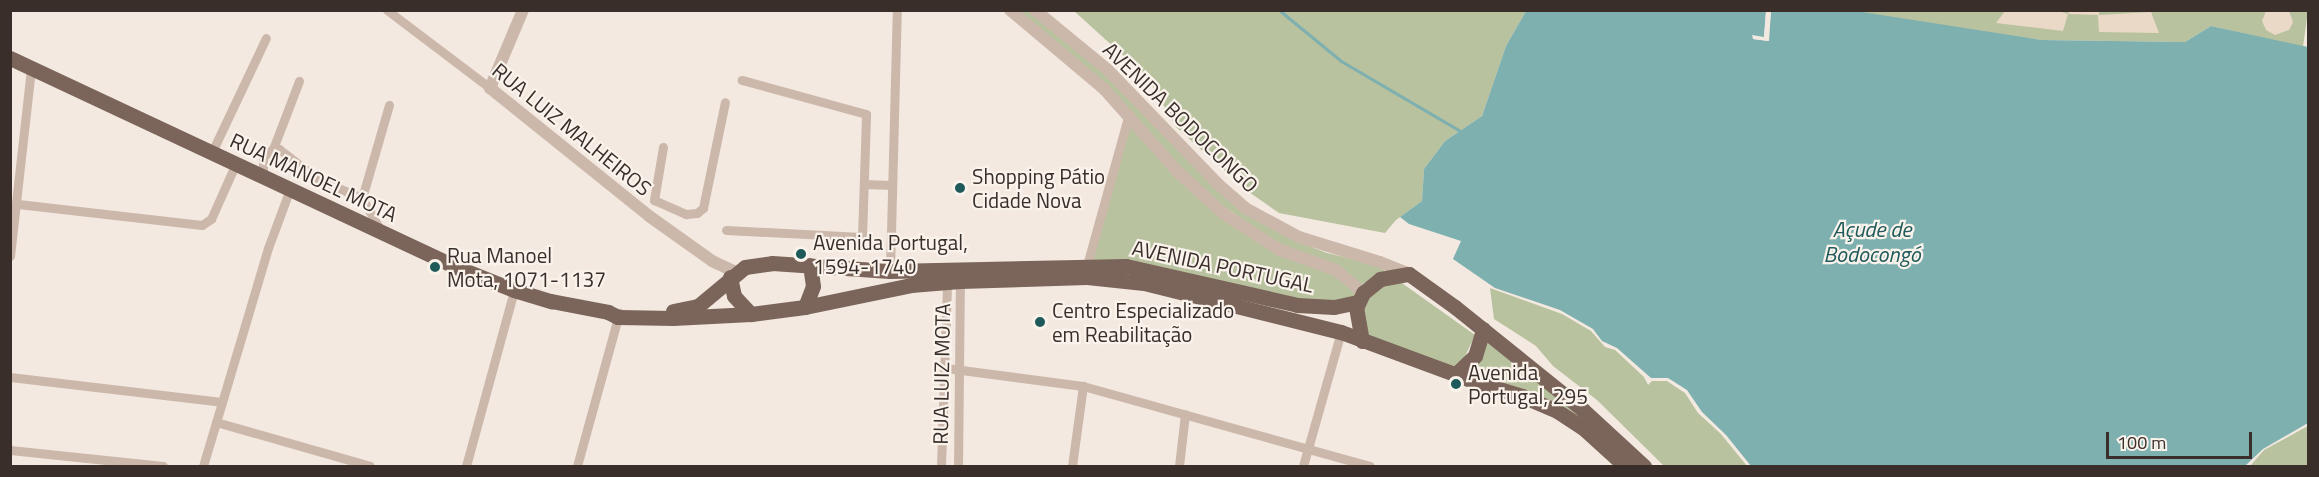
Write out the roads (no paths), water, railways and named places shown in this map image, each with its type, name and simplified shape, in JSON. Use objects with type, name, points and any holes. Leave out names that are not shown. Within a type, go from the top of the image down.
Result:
[{"type":"main road","name":"RUA MANOEL MOTA","points":[[10,58],[383,233],[514,290],[615,313]]},
{"type":"main road","name":"AVENIDA PORTUGAL","points":[[615,313],[680,311],[698,306],[733,275],[755,265],[810,265],[890,271],[1087,265],[1142,268],[1298,305],[1334,307],[1360,297],[1380,279],[1409,274]]},
{"type":"main road","points":[[805,307],[813,286],[810,265]]},
{"type":"main road","points":[[1409,274],[1483,329],[1604,428],[1644,466]]},
{"type":"main road","points":[[733,275],[734,296],[751,314]]},
{"type":"main road","name":"AVENIDA PORTUGAL","points":[[615,313],[673,318],[751,314],[805,307],[911,285],[953,282],[1087,277],[1144,283],[1341,332],[1455,375],[1522,396],[1557,411],[1603,444],[1624,466]]},
{"type":"main road","points":[[1360,297],[1357,319],[1362,341]]},
{"type":"main road","points":[[1455,375],[1474,356],[1483,329]]},
{"type":"street","name":"RUA LUIZ MALHEIROS","points":[[387,10],[490,88],[649,216],[733,275]]},
{"type":"street","points":[[490,88],[524,10]]},
{"type":"street","points":[[890,271],[897,10]]},
{"type":"street","name":"AVENIDA BODOCONGO","points":[[1010,10],[1104,89],[1129,114],[1178,172],[1224,214],[1280,250],[1336,270],[1360,297]]},
{"type":"street","name":"AVENIDA BODOCONGO","points":[[1035,10],[1108,70],[1218,184],[1247,209],[1299,237],[1380,262],[1409,274]]},
{"type":"street","points":[[212,152],[266,38]]},
{"type":"street","points":[[10,256],[18,204],[31,68]]},
{"type":"street","points":[[726,230],[862,237],[866,114],[742,80]]},
{"type":"street","points":[[262,176],[264,157],[273,149],[299,81]]},
{"type":"street","points":[[654,200],[686,214],[697,213],[703,208],[725,102]]},
{"type":"street","points":[[362,198],[388,105]]},
{"type":"street","points":[[1087,265],[1129,114]]},
{"type":"street","points":[[649,216],[663,147]]},
{"type":"street","points":[[273,149],[285,153],[319,180],[362,198],[383,233]]},
{"type":"street","points":[[18,204],[202,225],[211,219],[236,163]]},
{"type":"street","points":[[864,184],[892,185]]},
{"type":"street","points":[[203,466],[268,248],[290,189]]},
{"type":"street","name":"RUA LUIZ MOTA","points":[[941,466],[953,282]]},
{"type":"street","name":"RUA LUIZ MOTA","points":[[953,282],[959,369],[958,466]]},
{"type":"street","points":[[466,466],[514,290]]},
{"type":"street","points":[[577,466],[615,313]]},
{"type":"street","points":[[1303,466],[1341,332]]},
{"type":"street","points":[[946,368],[1083,386],[1370,466]]},
{"type":"street","points":[[10,377],[222,402]]},
{"type":"street","points":[[1072,466],[1083,386]]},
{"type":"street","points":[[1179,466],[1185,414]]},
{"type":"street","points":[[216,422],[370,466]]},
{"type":"street","points":[[10,450],[163,466]]},
{"type":"water","name":"Açude de Bodocongó","points":[[1849,10],[2042,40],[2185,42],[2211,26],[2308,47],[2308,423],[2263,449],[2245,466],[1751,466],[1726,435],[1702,412],[1687,390],[1668,378],[1651,378],[1617,348],[1602,341],[1593,329],[1560,310],[1495,288],[1453,259],[1461,241],[1409,224],[1400,217],[1422,201],[1424,169],[1445,141],[1482,116],[1506,46],[1526,11],[1766,11],[1764,38],[1753,39],[1768,41],[1771,11]]},
{"type":"waterway","points":[[1279,10],[1341,61],[1462,132]]},
{"type":"place","name":"Shopping Pátio Cidade Nova","points":[[960,188]]},
{"type":"place","name":"Avenida Portugal, 1594-1740","points":[[801,254]]},
{"type":"place","name":"Rua Manoel Mota, 1071-1137","points":[[435,267]]},
{"type":"place","name":"Centro Especializado em Reabilitação","points":[[1040,322]]},
{"type":"place","name":"Avenida Portugal, 295","points":[[1456,384]]}]
